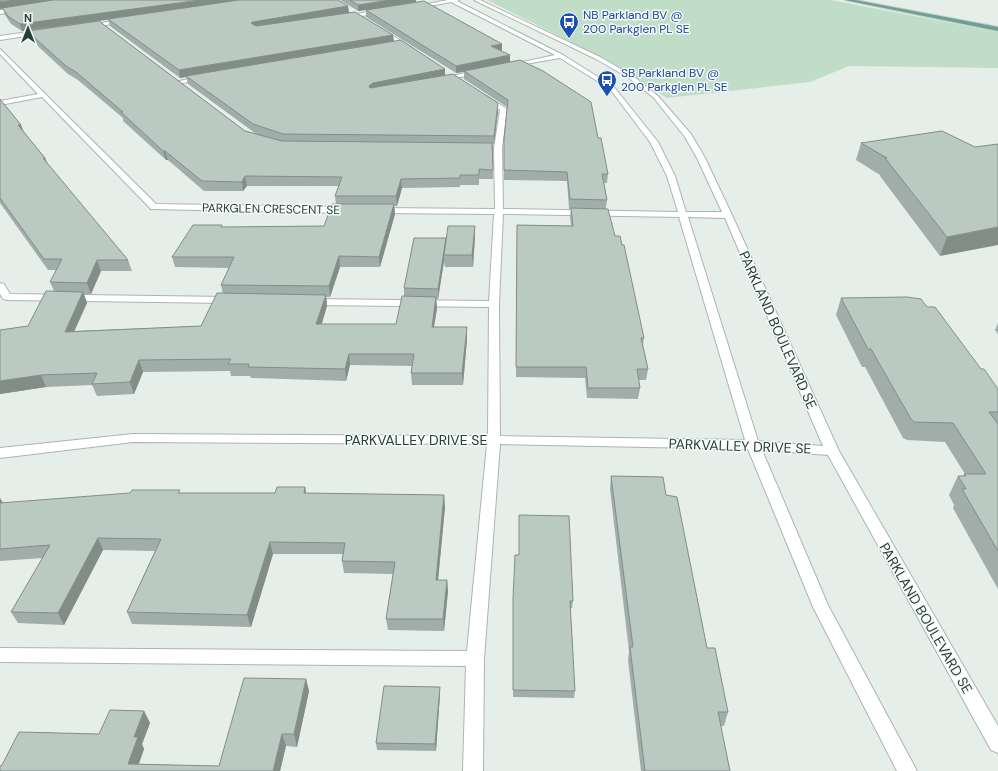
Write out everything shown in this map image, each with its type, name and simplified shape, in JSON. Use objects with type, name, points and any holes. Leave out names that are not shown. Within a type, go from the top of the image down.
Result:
[{"type":"main road","points":[[847,0],[998,29]]},
{"type":"street","points":[[408,8],[453,0],[561,56],[612,88],[654,142],[671,176],[753,445],[821,607],[907,771]]},
{"type":"street","name":"PARKLAND BOULEVARD SE","points":[[476,0],[598,58],[631,77],[656,96],[688,136],[701,158],[728,215],[832,451],[998,744]]},
{"type":"street","points":[[0,12],[25,9]]},
{"type":"street","points":[[343,13],[356,15],[385,11]]},
{"type":"street","points":[[356,15],[399,44],[422,56]]},
{"type":"street","points":[[78,27],[133,20]]},
{"type":"street","points":[[102,24],[108,29]]},
{"type":"street","points":[[0,38],[47,32]]},
{"type":"street","name":"PARKGLEN CRESCENT SE","points":[[0,51],[154,207],[728,215]]},
{"type":"street","points":[[499,68],[561,56]]},
{"type":"street","points":[[453,77],[484,71]]},
{"type":"street","points":[[439,74],[453,77],[466,85]]},
{"type":"street","points":[[178,82],[209,76]]},
{"type":"street","points":[[172,77],[190,91]]},
{"type":"street","points":[[473,771],[475,659],[494,440],[494,304],[499,211],[494,148],[504,109],[478,93]]},
{"type":"street","points":[[0,103],[42,95]]},
{"type":"street","points":[[0,286],[7,297],[238,300]]},
{"type":"street","points":[[302,301],[494,304]]},
{"type":"street","name":"PARKVALLEY DRIVE SE","points":[[0,453],[133,438],[494,440],[753,445],[832,451]]},
{"type":"street","points":[[0,655],[475,659]]},
{"type":"green space","points":[[487,0],[831,0],[998,32],[998,68],[849,66],[810,82],[667,98],[605,59]]},
{"type":"building","points":[[0,0],[17,0],[0,2]]},
{"type":"building","points":[[53,0],[201,0],[20,24],[9,17],[2,8]]},
{"type":"building","points":[[239,0],[338,0],[348,6],[251,23],[256,26],[355,12],[393,35],[179,70],[108,19]]},
{"type":"building","points":[[350,0],[391,0],[358,5]]},
{"type":"building","points":[[424,1],[502,44],[491,46],[510,55],[456,66],[366,10]]},
{"type":"building","points":[[99,21],[245,131],[282,141],[492,143],[493,170],[479,169],[479,175],[460,175],[460,178],[401,179],[396,196],[335,196],[342,177],[245,176],[242,182],[202,181],[165,151],[163,151],[121,112],[123,112],[76,72],[66,66],[27,31]]},
{"type":"building","points":[[401,40],[445,69],[373,83],[369,86],[370,88],[453,74],[498,103],[494,136],[283,134],[253,124],[186,76]]},
{"type":"building","points":[[520,60],[543,71],[591,102],[598,138],[601,138],[608,174],[602,174],[607,200],[570,199],[567,172],[504,170],[504,139],[508,100],[464,71]]},
{"type":"building","points":[[0,99],[21,125],[18,125],[45,158],[43,158],[128,260],[97,260],[87,283],[50,282],[62,259],[44,259],[0,198]]},
{"type":"building","points":[[942,131],[975,147],[998,144],[998,227],[947,237],[885,158],[887,158],[861,143]]},
{"type":"building","points":[[332,204],[394,204],[379,257],[339,256],[329,286],[221,285],[234,257],[172,257],[193,225],[222,225],[221,227],[324,226]]},
{"type":"building","points":[[571,208],[608,209],[615,236],[620,236],[622,245],[624,245],[644,338],[641,338],[648,369],[637,369],[640,388],[588,388],[586,367],[516,367],[517,225],[573,226]]},
{"type":"building","points":[[448,226],[475,226],[472,255],[444,255]]},
{"type":"building","points":[[414,238],[446,238],[438,289],[404,288]]},
{"type":"building","points":[[46,291],[83,292],[65,332],[201,326],[217,293],[326,295],[316,324],[396,324],[402,296],[436,297],[432,327],[467,327],[462,373],[411,373],[414,354],[349,354],[345,369],[248,367],[249,364],[228,364],[231,359],[139,360],[130,382],[92,384],[97,373],[41,375],[0,381],[0,330],[28,326]]},
{"type":"building","points":[[907,297],[921,299],[927,307],[935,307],[981,369],[984,369],[998,389],[998,412],[989,412],[998,424],[998,551],[962,489],[966,489],[958,476],[966,476],[964,474],[986,474],[953,423],[914,422],[911,419],[871,349],[868,349],[841,298]]},
{"type":"building","points":[[611,476],[663,477],[666,495],[677,497],[707,648],[715,648],[728,712],[718,712],[730,771],[645,771],[630,647],[633,647]]},
{"type":"building","points":[[277,487],[305,487],[304,493],[444,495],[436,580],[447,580],[443,619],[386,619],[395,562],[342,561],[345,543],[270,542],[247,615],[127,612],[161,539],[98,538],[58,613],[11,612],[50,545],[0,549],[0,503],[130,493],[132,490],[180,490],[178,493],[275,493]]},
{"type":"building","points":[[519,515],[569,516],[573,601],[570,601],[575,691],[513,690],[513,598],[515,555],[519,555]]},
{"type":"building","points":[[244,678],[306,679],[294,734],[282,734],[273,771],[0,771],[0,766],[2,765],[19,732],[99,734],[110,710],[144,711],[134,737],[138,737],[128,764],[219,766]]},
{"type":"building","points":[[384,686],[440,687],[435,744],[376,743]]},
{"type":"place","name":"NB Parkland BV @ 200 Parkglen PL SE","points":[[569,39]]},
{"type":"place","name":"SB Parkland BV @ 200 Parkglen PL SE","points":[[607,97]]}]
